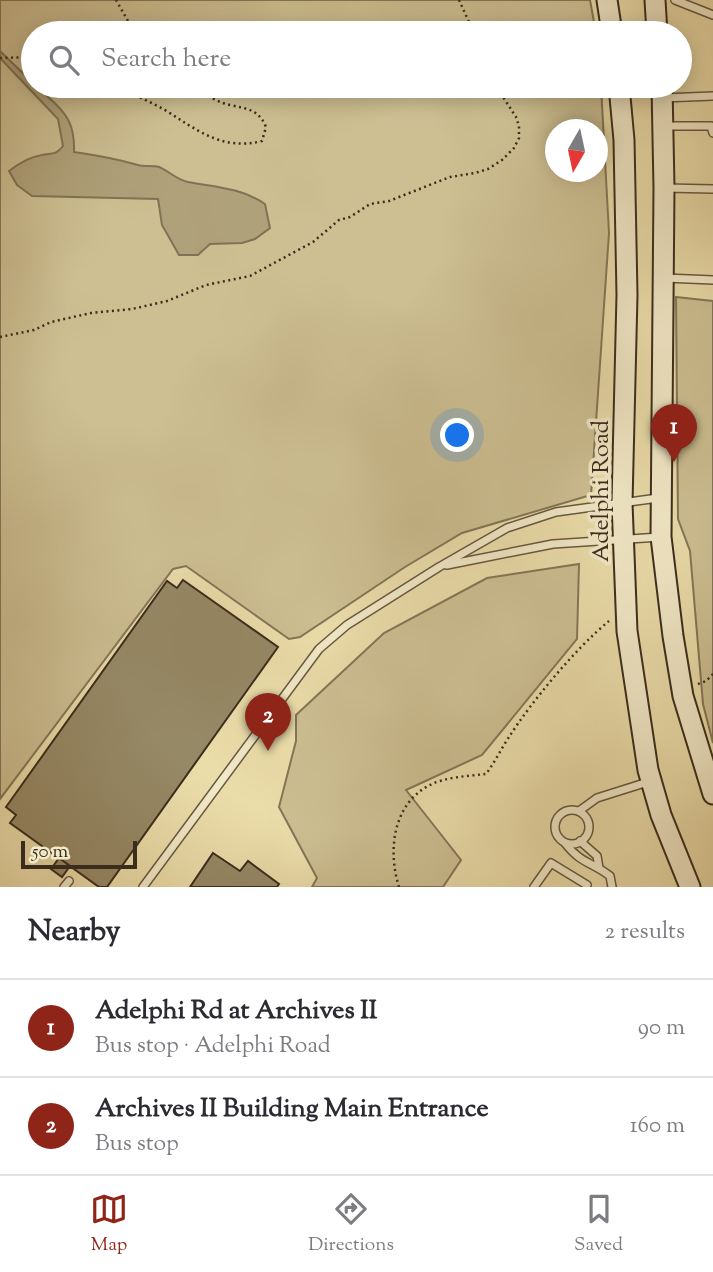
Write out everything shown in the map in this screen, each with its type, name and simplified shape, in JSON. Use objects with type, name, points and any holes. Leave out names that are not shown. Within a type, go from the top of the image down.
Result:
[{"type":"main road","points":[[607,0],[610,21]]},
{"type":"main road","points":[[655,0],[656,21]]},
{"type":"main road","name":"Adelphi Road","points":[[620,98],[624,140],[627,295],[622,503],[625,608],[651,781],[661,815],[690,887]]},
{"type":"main road","points":[[662,98],[664,278],[661,537],[683,696],[713,794]]},
{"type":"lane","points":[[675,0],[713,15]]},
{"type":"lane","points":[[692,94],[713,96]]},
{"type":"lane","points":[[663,126],[711,126],[713,133]]},
{"type":"lane","points":[[664,188],[713,189]]},
{"type":"lane","points":[[664,278],[713,280]]},
{"type":"lane","points":[[143,887],[319,649],[347,625],[439,567],[529,519],[556,512],[662,497]]},
{"type":"lane","points":[[439,567],[545,545],[661,537]]},
{"type":"lane","points":[[579,811],[597,798],[651,781]]},
{"type":"lane","points":[[564,842],[571,844],[586,836],[588,819],[579,811],[566,810],[556,819],[555,832],[575,856],[610,876],[612,887]]},
{"type":"lane","points":[[580,841],[597,856],[599,868]]},
{"type":"lane","points":[[534,887],[551,863],[587,885]]},
{"type":"path","points":[[116,0],[128,21]]},
{"type":"path","points":[[459,0],[469,21]]},
{"type":"path","points":[[0,58],[21,58]]},
{"type":"path","points":[[140,98],[197,131],[219,140],[243,145],[261,141],[266,127],[261,116],[213,98]]},
{"type":"path","points":[[0,337],[91,313],[167,302],[206,285],[250,275],[313,242],[339,220],[350,217],[370,204],[388,201],[450,177],[488,169],[502,160],[514,148],[519,138],[516,117],[504,98]]},
{"type":"path","points":[[399,887],[393,868],[393,838],[403,812],[414,795],[430,784],[486,774],[536,701],[598,631],[625,608]]},
{"type":"shaded area","points":[[0,0],[590,0],[594,21],[21,21],[21,98],[602,98],[603,119],[545,119],[545,182],[606,182],[609,233],[591,495],[462,533],[405,567],[300,637],[289,639],[186,566],[173,569],[0,799]]},
{"type":"shaded area","points":[[0,51],[21,71],[21,80],[0,58]]},
{"type":"shaded area","points":[[38,98],[49,98],[65,114],[73,134],[74,152],[140,166],[159,167],[183,181],[247,195],[265,204],[270,228],[255,239],[242,243],[210,244],[198,255],[179,255],[162,225],[158,199],[32,196],[17,185],[9,171],[28,159],[61,149],[63,146],[58,119]]},
{"type":"shaded area","points":[[676,297],[713,301],[713,743],[703,704],[690,551],[678,519]]},
{"type":"shaded area","points":[[579,564],[577,639],[482,755],[406,790],[461,860],[443,887],[312,887],[317,878],[279,807],[296,741],[296,715],[384,633],[487,578]]},
{"type":"building","points":[[183,580],[278,647],[107,887],[99,887],[10,823],[16,815],[6,807],[167,581],[177,588]]},
{"type":"building","points":[[213,853],[240,871],[248,861],[279,884],[277,887],[190,887]]},
{"type":"building","points":[[59,858],[70,866],[62,877],[51,869]]},
{"type":"place","name":"Adelphi Rd at Archives II","points":[[674,462]]},
{"type":"place","name":"Archives II Building Main Entrance","points":[[268,751]]}]
